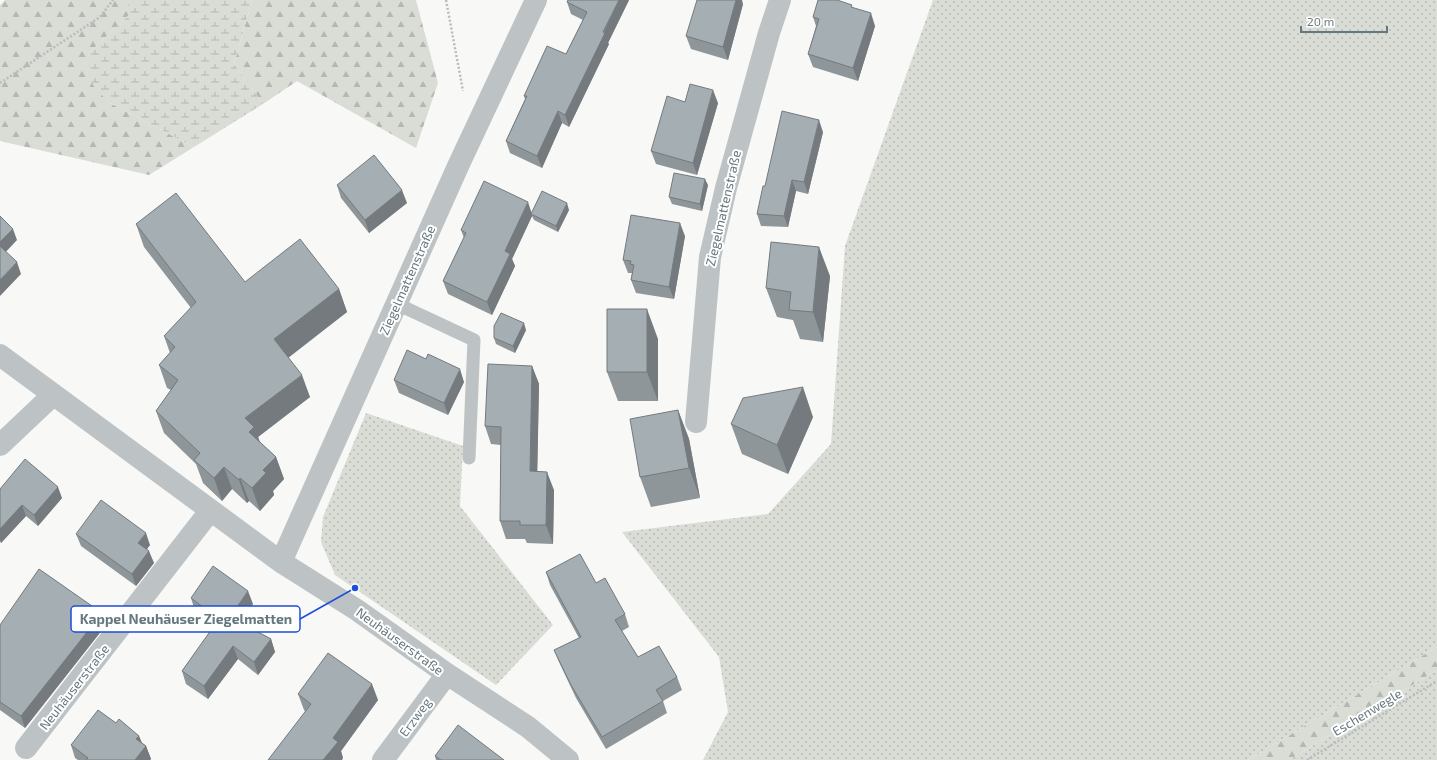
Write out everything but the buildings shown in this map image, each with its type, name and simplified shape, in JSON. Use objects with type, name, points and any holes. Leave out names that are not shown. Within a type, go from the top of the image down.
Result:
[{"type":"street","name":"Ziegelmattenstraße","points":[[281,562],[459,164],[536,0]]},
{"type":"street","name":"Ziegelmattenstraße","points":[[696,422],[710,257],[726,188],[769,33],[780,0]]},
{"type":"street","name":"Neuhäuserstraße","points":[[0,355],[281,562],[357,610],[447,674],[528,727],[568,760]]},
{"type":"street","points":[[0,445],[53,395]]},
{"type":"street","name":"Neuhäuserstraße","points":[[26,748],[210,511]]},
{"type":"street","name":"Erzweg","points":[[383,760],[447,674]]},
{"type":"lane","points":[[396,304],[474,340],[469,458]]},
{"type":"path","points":[[0,83],[100,17],[113,0]]},
{"type":"path","points":[[446,0],[464,92]]},
{"type":"path","name":"Eschenwegle","points":[[1308,760],[1437,681]]},
{"type":"green space","points":[[5,0],[128,0],[128,16],[88,54],[108,102],[194,147],[149,175],[0,141],[0,5]]},
{"type":"green space","points":[[128,0],[252,0],[234,64],[263,104],[194,147],[108,102],[93,85],[88,54],[128,16]]},
{"type":"green space","points":[[252,0],[416,0],[438,83],[416,148],[297,81],[263,104],[234,64]]},
{"type":"green space","points":[[933,0],[1437,0],[1437,647],[1248,760],[703,760],[728,712],[719,657],[622,532],[768,514],[831,444],[845,246]]},
{"type":"green space","points":[[366,413],[463,446],[460,506],[553,625],[496,685],[335,575],[321,542],[323,517]]},
{"type":"green space","points":[[1437,647],[1437,670],[1289,760],[1248,760]]},
{"type":"green space","points":[[1437,670],[1437,760],[1289,760]]},
{"type":"place","name":"Kappel Neuhäuser Ziegelmatten","points":[[355,588]]}]
